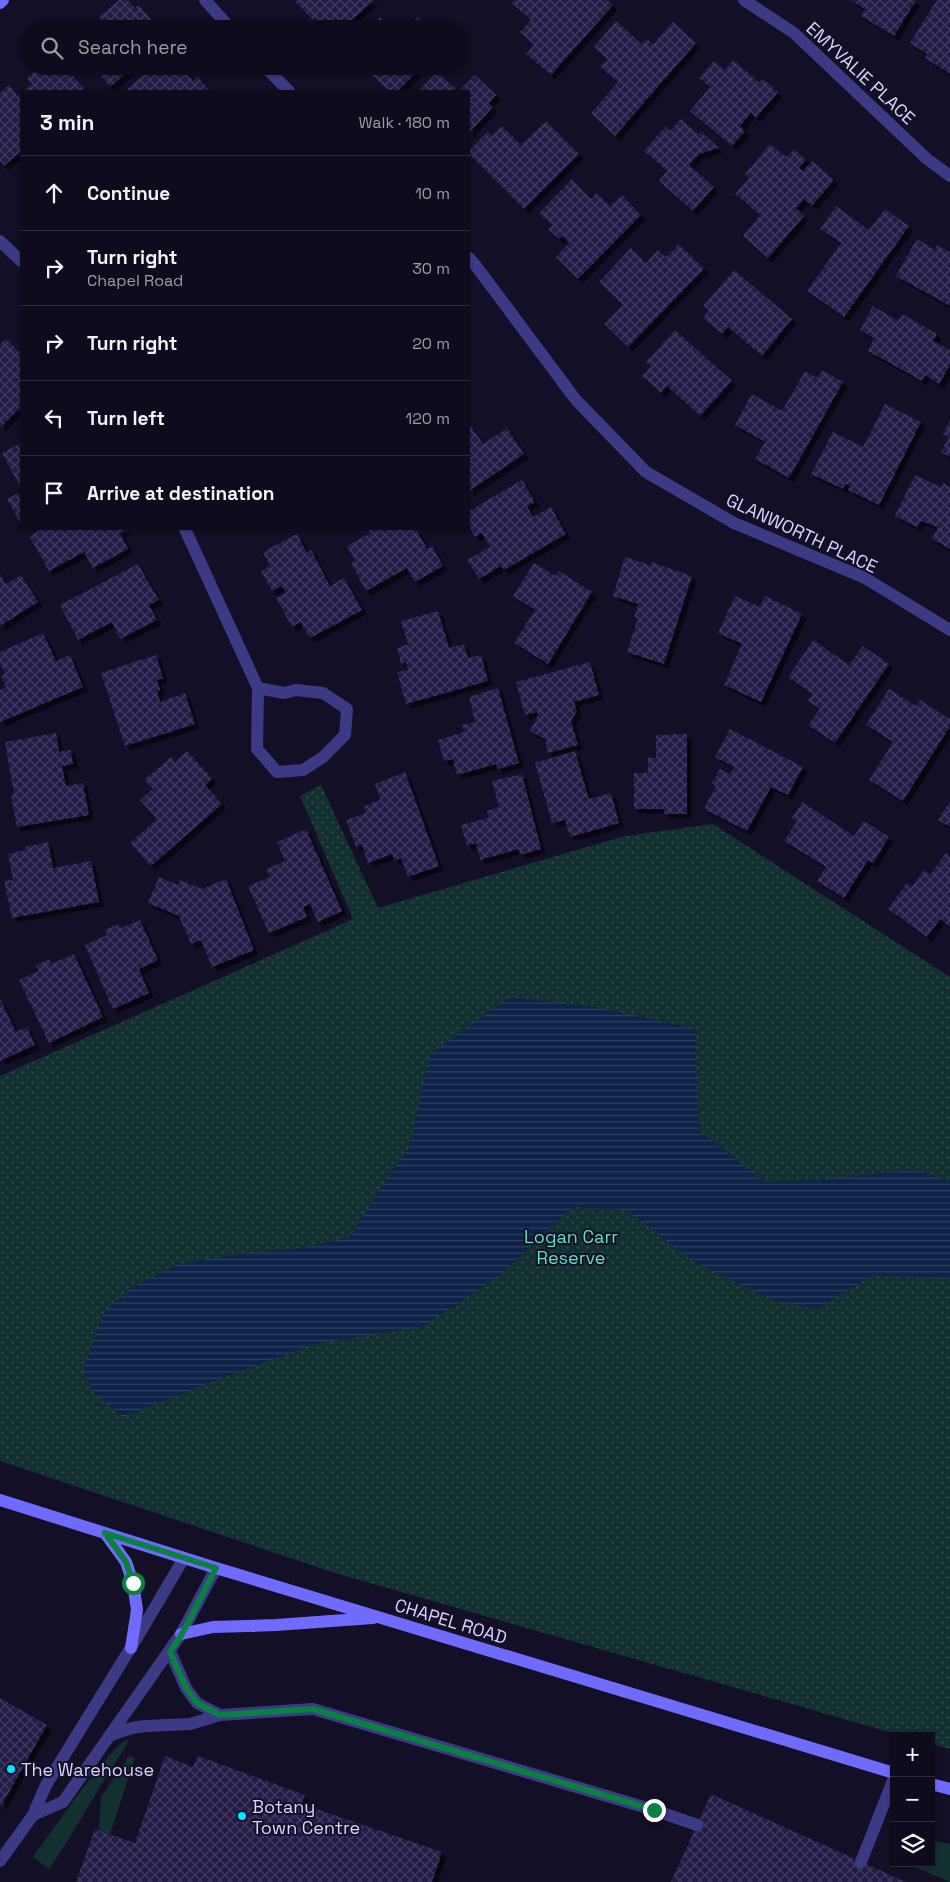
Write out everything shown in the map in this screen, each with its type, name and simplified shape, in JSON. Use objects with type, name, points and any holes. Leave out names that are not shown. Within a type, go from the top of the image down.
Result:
[{"type":"main road","points":[[0,3],[3,0]]},
{"type":"main road","name":"CHAPEL ROAD","points":[[0,1500],[216,1568],[890,1772]]},
{"type":"main road","points":[[105,1533],[126,1562],[133,1583],[137,1610],[131,1648]]},
{"type":"main road","points":[[182,1634],[213,1627],[380,1618]]},
{"type":"main road","points":[[935,1785],[950,1789]]},
{"type":"street","points":[[205,0],[223,20]]},
{"type":"street","name":"EMYVALIE PLACE","points":[[744,0],[794,33],[927,159],[950,176]]},
{"type":"street","points":[[273,75],[288,90]]},
{"type":"street","points":[[0,241],[20,260]]},
{"type":"street","name":"GLANWORTH PLACE","points":[[470,259],[576,400],[646,472],[734,523],[865,578],[950,630]]},
{"type":"street","points":[[185,530],[258,688],[257,749],[277,772],[303,770],[323,758],[345,735],[347,709],[323,693],[296,690],[284,693],[258,688]]},
{"type":"street","points":[[0,1861],[34,1815],[46,1785],[184,1558]]},
{"type":"street","points":[[34,1815],[63,1802],[182,1634],[216,1568]]},
{"type":"street","points":[[170,1652],[186,1688],[197,1703],[220,1715]]},
{"type":"street","points":[[111,1735],[144,1726],[190,1724],[220,1715],[313,1709],[654,1810],[697,1825]]},
{"type":"street","points":[[861,1862],[890,1788]]},
{"type":"green space","name":"Logan Carr Reserve","points":[[321,785],[378,908],[625,836],[713,824],[950,977],[950,1749],[935,1745],[935,1732],[890,1732],[335,1573],[0,1461],[0,1076],[353,919],[300,796]]},
{"type":"green space","points":[[128,1739],[127,1745],[49,1869],[33,1857],[108,1756]]},
{"type":"green space","points":[[129,1756],[135,1758],[110,1834],[99,1830],[101,1797]]},
{"type":"green space","points":[[935,1841],[950,1844],[950,1882],[914,1867],[935,1867]]},
{"type":"water","points":[[510,997],[596,1007],[696,1029],[699,1130],[764,1182],[813,1180],[913,1170],[950,1181],[950,1278],[873,1275],[817,1309],[775,1301],[694,1262],[627,1210],[573,1207],[499,1276],[422,1327],[314,1344],[123,1417],[94,1393],[83,1370],[104,1312],[133,1287],[179,1264],[235,1255],[307,1247],[350,1237],[382,1186],[409,1148],[430,1054]]},
{"type":"building","points":[[119,0],[128,0],[135,8],[139,5],[152,20],[101,20],[99,17]]},
{"type":"building","points":[[294,0],[374,0],[352,20],[313,20]]},
{"type":"building","points":[[515,0],[607,0],[613,5],[551,75],[526,54],[534,45],[520,32],[531,20],[512,3]]},
{"type":"building","points":[[850,0],[916,0],[894,36],[861,16],[865,9]]},
{"type":"building","points":[[937,0],[950,0],[950,74],[925,58],[927,54],[910,43]]},
{"type":"building","points":[[616,21],[642,44],[647,39],[653,44],[673,22],[696,43],[615,136],[591,113],[618,82],[600,67],[607,59],[594,47]]},
{"type":"building","points":[[733,60],[759,82],[763,79],[778,92],[756,118],[751,113],[740,126],[745,131],[732,146],[690,111],[710,87],[699,78],[714,61],[725,70]]},
{"type":"building","points":[[30,75],[73,75],[85,90],[24,90],[32,84],[27,78]]},
{"type":"building","points":[[100,75],[124,75],[110,87]]},
{"type":"building","points":[[144,75],[188,75],[193,81],[197,77],[209,90],[126,90]]},
{"type":"building","points":[[372,75],[413,75],[399,90],[388,90]]},
{"type":"building","points":[[434,75],[440,75],[457,90],[420,90]]},
{"type":"building","points":[[475,75],[496,95],[489,103],[493,107],[470,132],[470,90],[460,90]]},
{"type":"building","points":[[9,85],[18,96],[20,94],[20,152],[4,166],[0,161],[0,93]]},
{"type":"building","points":[[681,119],[698,134],[701,132],[719,148],[699,154],[689,165],[714,187],[693,211],[659,181],[667,171],[644,151],[666,126],[670,131]]},
{"type":"building","points":[[546,121],[579,154],[524,209],[470,155],[470,150],[488,132],[492,136],[502,126],[521,145]]},
{"type":"building","points":[[770,144],[787,157],[794,149],[806,160],[799,168],[803,171],[812,161],[834,180],[812,206],[804,199],[796,208],[804,216],[768,258],[743,236],[760,215],[735,194],[749,178],[745,174]]},
{"type":"building","points":[[572,179],[591,199],[597,193],[610,206],[622,195],[641,215],[578,279],[556,257],[569,243],[563,236],[559,239],[548,229],[552,225],[539,213]]},
{"type":"building","points":[[836,206],[869,230],[885,209],[909,226],[844,317],[807,291],[841,243],[820,229]]},
{"type":"building","points":[[917,239],[935,250],[937,245],[950,252],[950,306],[896,276]]},
{"type":"building","points":[[679,244],[704,269],[628,347],[604,324],[623,305],[599,282],[631,248],[646,263],[658,250],[666,257]]},
{"type":"building","points":[[734,270],[792,319],[762,356],[728,327],[722,334],[703,318],[709,310],[703,306]]},
{"type":"building","points":[[873,306],[898,321],[902,314],[937,334],[933,341],[950,350],[950,365],[939,384],[925,375],[922,381],[868,351],[874,338],[860,330]]},
{"type":"building","points":[[675,330],[732,381],[700,416],[667,386],[661,393],[642,376],[651,366],[646,362]]},
{"type":"building","points":[[6,338],[20,351],[20,408],[0,428],[0,344]]},
{"type":"building","points":[[822,370],[843,382],[789,478],[755,459],[765,442],[735,425],[752,394],[782,411],[805,371],[817,378]]},
{"type":"building","points":[[885,404],[921,422],[879,505],[848,490],[850,486],[845,484],[843,489],[811,474],[833,432],[863,447]]},
{"type":"building","points":[[950,420],[950,457],[941,452],[949,437],[943,434]]},
{"type":"building","points":[[470,424],[483,444],[507,428],[524,454],[470,490]]},
{"type":"building","points":[[20,444],[20,486],[2,453]]},
{"type":"building","points":[[915,475],[941,487],[943,483],[950,487],[950,549],[932,539],[938,527],[921,521],[917,527],[895,516]]},
{"type":"building","points":[[522,480],[535,502],[527,506],[533,517],[551,507],[566,534],[504,570],[501,566],[479,579],[467,560],[490,547],[482,533],[475,537],[470,528],[470,510]]},
{"type":"building","points":[[20,492],[20,522],[7,499]]},
{"type":"building","points":[[41,530],[126,530],[120,533],[128,549],[93,568],[84,552],[49,571],[29,536]]},
{"type":"building","points":[[368,530],[417,530],[427,549],[432,546],[443,566],[415,582],[407,568],[366,591],[351,563],[355,561],[347,546],[370,533]]},
{"type":"building","points":[[297,534],[307,553],[311,550],[330,586],[344,578],[362,610],[310,638],[300,622],[292,627],[276,598],[286,593],[282,586],[272,591],[261,571],[270,566],[263,552]]},
{"type":"building","points":[[625,557],[650,565],[651,562],[692,576],[664,664],[627,652],[638,618],[634,617],[638,604],[613,596]]},
{"type":"building","points":[[534,563],[556,576],[559,571],[592,592],[548,664],[514,643],[535,610],[513,596]]},
{"type":"building","points":[[138,564],[159,600],[149,605],[157,620],[120,639],[112,622],[78,640],[60,605]]},
{"type":"building","points":[[0,574],[6,584],[21,575],[38,602],[0,626]]},
{"type":"building","points":[[735,596],[760,607],[765,596],[802,614],[761,702],[724,685],[742,644],[718,633]]},
{"type":"building","points":[[438,611],[449,648],[464,644],[468,658],[481,655],[488,681],[406,704],[397,672],[408,670],[406,662],[401,664],[397,648],[408,644],[401,621]]},
{"type":"building","points":[[43,633],[56,661],[70,655],[83,687],[0,722],[0,690],[6,687],[1,676],[5,674],[0,663],[0,652]]},
{"type":"building","points":[[813,640],[849,665],[863,646],[889,664],[835,743],[808,725],[820,709],[808,701],[812,694],[788,677]]},
{"type":"building","points":[[156,655],[163,678],[157,680],[160,690],[157,691],[160,702],[185,693],[195,724],[125,746],[101,673]]},
{"type":"building","points":[[590,662],[599,695],[574,702],[577,711],[571,721],[578,745],[548,753],[545,739],[530,731],[538,715],[537,712],[525,715],[516,682]]},
{"type":"building","points":[[498,688],[519,763],[498,769],[496,764],[457,775],[453,759],[444,761],[438,740],[464,732],[462,725],[475,722],[469,697]]},
{"type":"building","points":[[889,689],[916,706],[920,700],[950,719],[950,726],[903,801],[869,780],[893,742],[866,725]]},
{"type":"building","points":[[730,729],[803,767],[788,795],[771,787],[747,831],[704,809],[716,786],[712,783],[720,769],[730,774],[734,767],[715,757]]},
{"type":"building","points":[[56,733],[59,752],[71,750],[73,764],[62,766],[66,786],[83,783],[89,815],[17,827],[11,795],[14,794],[5,742]]},
{"type":"building","points":[[687,734],[687,814],[664,814],[664,809],[634,809],[634,773],[648,773],[648,758],[656,758],[656,735]]},
{"type":"building","points":[[187,751],[212,778],[205,785],[222,804],[151,866],[130,843],[157,819],[140,800],[153,789],[144,780],[171,757],[175,762]]},
{"type":"building","points":[[575,751],[589,799],[611,793],[619,823],[570,837],[565,820],[552,823],[535,763]]},
{"type":"building","points":[[405,772],[439,866],[408,877],[401,858],[395,861],[392,854],[368,863],[362,845],[356,847],[346,820],[366,813],[364,806],[380,800],[375,784]]},
{"type":"building","points":[[522,774],[541,849],[520,855],[519,849],[480,860],[476,843],[467,846],[461,825],[488,818],[487,811],[499,807],[492,781]]},
{"type":"building","points":[[950,801],[950,827],[938,820]]},
{"type":"building","points":[[802,802],[854,836],[864,821],[889,837],[873,863],[868,860],[844,898],[817,881],[826,867],[784,841],[797,821],[792,818]]},
{"type":"building","points":[[306,829],[342,911],[318,922],[310,904],[303,907],[307,917],[269,933],[248,886],[270,877],[266,869],[285,861],[277,842]]},
{"type":"building","points":[[48,842],[53,868],[91,861],[99,902],[12,918],[4,881],[13,880],[8,854],[25,850],[25,847]]},
{"type":"building","points":[[946,853],[950,856],[950,927],[940,919],[927,937],[888,909],[907,883],[912,887],[924,870],[930,875]]},
{"type":"building","points":[[159,877],[178,885],[180,880],[202,889],[226,879],[254,950],[212,967],[201,940],[191,944],[179,916],[148,903]]},
{"type":"building","points":[[140,920],[158,960],[139,969],[149,993],[113,1009],[85,945],[107,935],[104,930],[119,924],[121,928]]},
{"type":"building","points":[[74,954],[103,1017],[49,1043],[19,980],[39,971],[36,965],[49,959],[51,964]]},
{"type":"building","points":[[0,999],[16,1032],[27,1027],[35,1045],[0,1061]]},
{"type":"building","name":"The Warehouse","points":[[0,1698],[47,1725],[0,1808]]},
{"type":"building","name":"Botany Town Centre","points":[[165,1756],[193,1767],[198,1756],[305,1795],[302,1804],[442,1852],[432,1882],[76,1882],[95,1829],[135,1843]]},
{"type":"building","points":[[711,1794],[906,1882],[671,1882]]},
{"type":"place","name":"The Warehouse","points":[[11,1769]]},
{"type":"place","name":"Botany Town Centre","points":[[242,1816]]},
{"type":"route","points":[[133,1583],[126,1562],[105,1533],[216,1568],[182,1634],[170,1652],[186,1688],[197,1703],[220,1715],[313,1709],[654,1810]]}]
